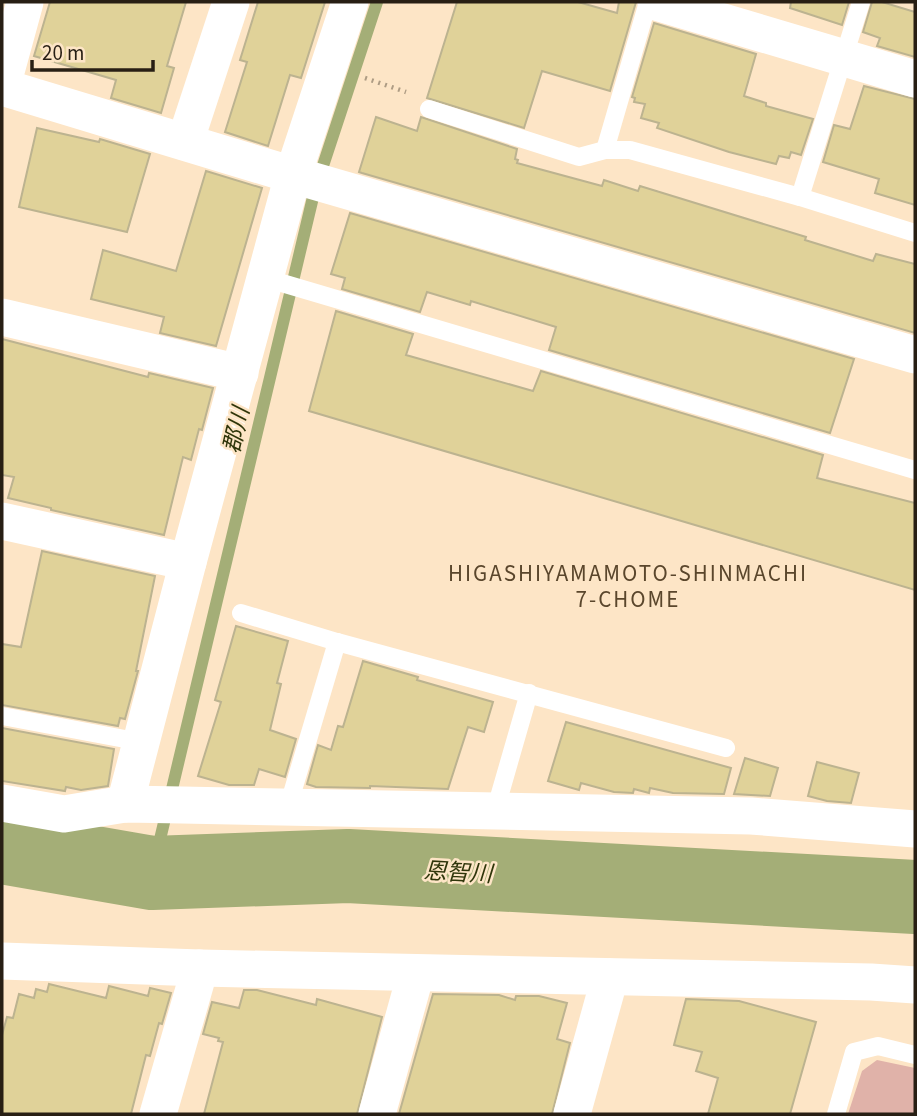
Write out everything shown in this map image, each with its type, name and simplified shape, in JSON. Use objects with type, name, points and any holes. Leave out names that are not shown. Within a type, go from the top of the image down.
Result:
[{"type":"street","points":[[25,2],[2,87],[311,180],[915,355]]},
{"type":"street","points":[[185,142],[231,2]]},
{"type":"street","points":[[135,805],[141,742],[188,562],[240,373],[311,180],[350,2]]},
{"type":"street","points":[[656,2],[915,79]]},
{"type":"street","points":[[2,317],[240,373]]},
{"type":"street","points":[[2,521],[188,562]]},
{"type":"street","points":[[2,803],[64,814],[135,805],[182,805],[751,816],[915,829]]},
{"type":"street","points":[[2,961],[915,985]]},
{"type":"street","points":[[158,1114],[200,968]]},
{"type":"street","points":[[377,1114],[415,973]]},
{"type":"street","points":[[572,1114],[610,977]]},
{"type":"lane","points":[[605,150],[648,2]]},
{"type":"lane","points":[[800,197],[861,2]]},
{"type":"lane","points":[[429,108],[579,158],[605,150],[630,150],[800,197],[915,233]]},
{"type":"lane","points":[[273,280],[915,470]]},
{"type":"lane","points":[[241,613],[337,642],[726,748]]},
{"type":"lane","points":[[288,807],[337,642]]},
{"type":"lane","points":[[495,811],[529,693]]},
{"type":"lane","points":[[2,716],[141,742]]},
{"type":"lane","points":[[836,1114],[854,1052],[878,1046],[915,1055]]},
{"type":"shaded area","points":[[877,1060],[915,1068],[915,1114],[848,1114],[862,1071]]},
{"type":"building","points":[[50,2],[186,2],[167,66],[174,68],[161,113],[111,98],[116,80],[34,56]]},
{"type":"building","points":[[258,2],[325,2],[301,78],[290,75],[268,146],[225,132],[247,62],[240,60]]},
{"type":"building","points":[[457,2],[578,2],[617,13],[619,2],[636,2],[610,91],[542,71],[524,128],[427,98]]},
{"type":"building","points":[[791,2],[849,2],[842,25],[790,8]]},
{"type":"building","points":[[872,2],[882,2],[915,12],[915,57],[877,46],[880,38],[863,32]]},
{"type":"building","points":[[654,23],[756,54],[744,96],[766,103],[766,106],[813,119],[801,155],[791,152],[789,158],[779,156],[776,164],[729,152],[657,128],[659,123],[641,118],[645,104],[634,102],[635,98],[632,97]]},
{"type":"building","points":[[864,86],[915,99],[915,205],[875,193],[879,179],[823,162],[834,125],[850,129]]},
{"type":"building","points":[[376,117],[417,131],[421,117],[517,149],[517,163],[602,186],[604,180],[638,191],[640,186],[806,237],[805,240],[873,261],[876,254],[915,264],[915,333],[359,172]]},
{"type":"building","points":[[37,128],[99,142],[100,139],[150,154],[127,232],[19,207]]},
{"type":"building","points":[[206,171],[262,188],[216,346],[160,333],[164,317],[91,299],[103,250],[176,271]]},
{"type":"building","points":[[350,213],[854,359],[830,433],[549,350],[556,327],[471,301],[470,305],[427,292],[420,312],[342,289],[345,278],[331,274]]},
{"type":"building","points":[[336,311],[413,334],[406,355],[533,391],[541,371],[823,455],[817,478],[915,503],[915,590],[309,411]]},
{"type":"building","points":[[2,339],[148,377],[149,373],[213,388],[191,460],[183,457],[164,535],[8,498],[14,477],[2,475]]},
{"type":"building","points":[[42,551],[155,576],[138,671],[125,719],[120,718],[118,726],[2,705],[2,644],[21,647]]},
{"type":"building","points":[[236,626],[288,641],[277,683],[281,684],[270,730],[296,739],[285,777],[259,769],[254,785],[229,785],[198,776],[221,702],[215,700]]},
{"type":"building","points":[[363,661],[493,702],[484,732],[468,727],[448,789],[316,787],[307,784],[318,745],[331,750],[338,726],[343,727]]},
{"type":"building","points":[[566,722],[731,768],[724,794],[673,793],[650,788],[649,793],[634,789],[633,793],[614,792],[581,783],[579,790],[548,781]]},
{"type":"building","points":[[2,728],[114,749],[108,786],[81,790],[66,787],[65,791],[2,781]]},
{"type":"building","points":[[745,758],[778,768],[770,796],[734,794]]},
{"type":"building","points":[[817,762],[859,773],[851,803],[808,796]]},
{"type":"building","points":[[49,984],[106,998],[109,986],[148,996],[150,988],[171,993],[150,1056],[146,1055],[131,1114],[2,1114],[2,1035],[7,1017],[13,1018],[19,994],[34,998],[36,989],[47,992]]},
{"type":"building","points":[[244,990],[257,990],[316,1005],[317,999],[382,1017],[357,1114],[204,1114],[223,1042],[218,1041],[219,1038],[203,1034],[212,1002],[239,1008]]},
{"type":"building","points":[[433,994],[499,995],[515,1000],[516,996],[539,996],[567,1003],[557,1039],[570,1043],[552,1114],[399,1114]]},
{"type":"building","points":[[686,999],[739,1001],[816,1022],[790,1114],[708,1114],[718,1078],[696,1071],[702,1052],[674,1045]]},
{"type":"waterway","name":"郡川","points":[[152,873],[314,193],[377,2]]},
{"type":"waterway","name":"恩智川","points":[[2,847],[152,873],[348,866],[915,897]]},
{"type":"district","name":"HIGASHIYAMAMOTO-SHINMACHI 7-CHOME","points":[[628,586]]}]
